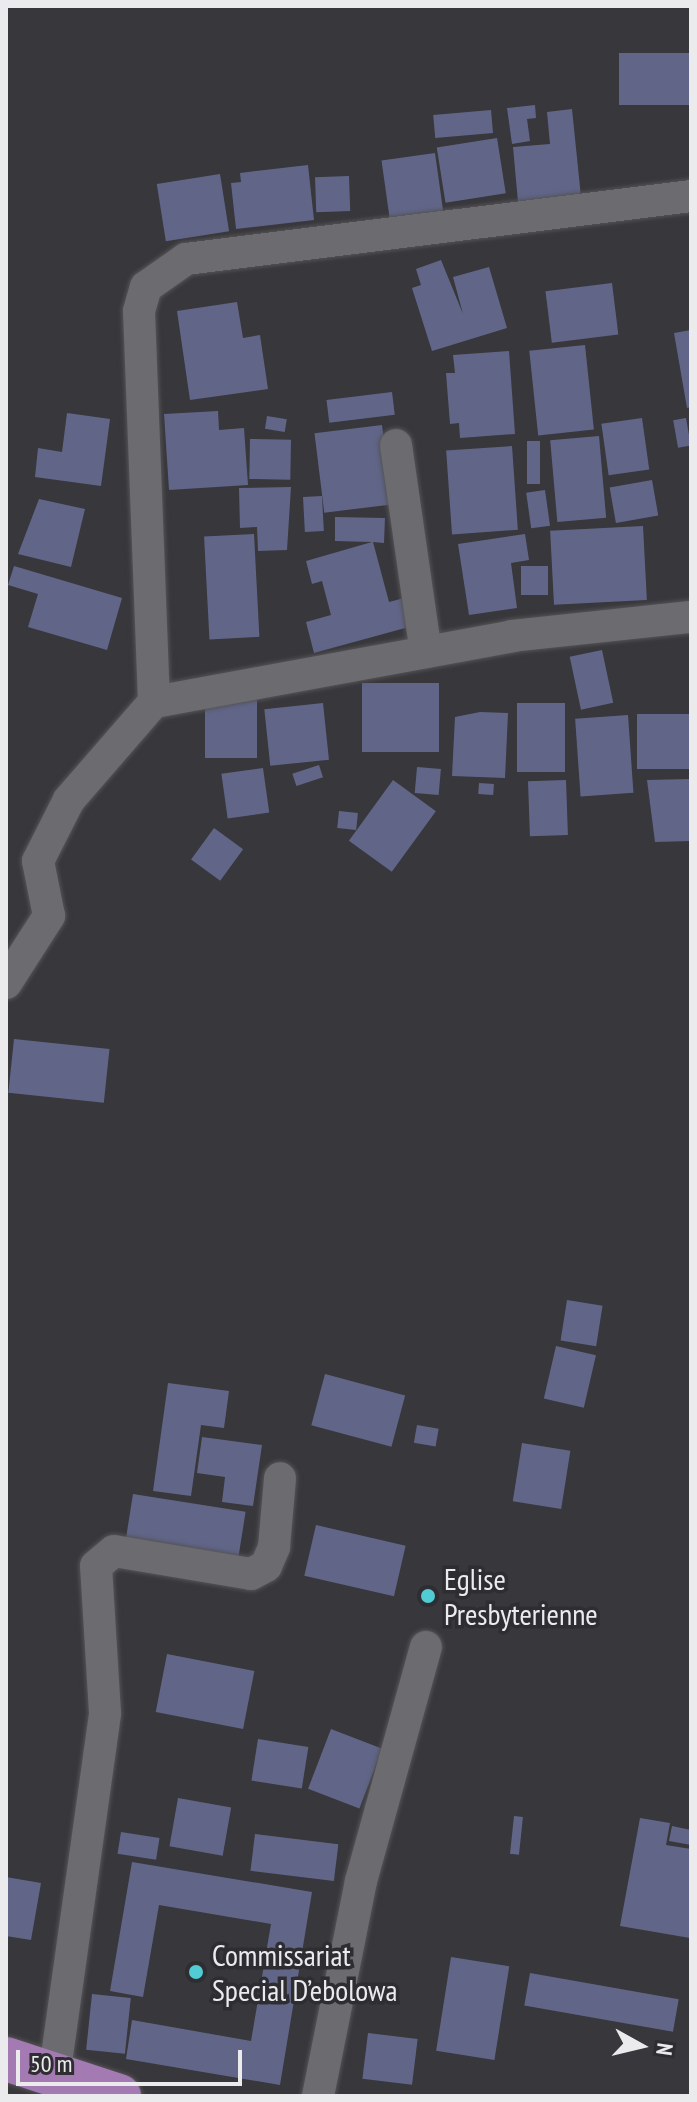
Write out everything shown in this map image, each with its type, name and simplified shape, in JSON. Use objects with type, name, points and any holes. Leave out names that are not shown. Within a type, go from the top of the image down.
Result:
[{"type":"highway","points":[[6,2059],[55,2070],[119,2096]]},
{"type":"street","points":[[154,702],[139,311],[146,287],[162,271],[186,259],[691,196]]},
{"type":"street","points":[[396,445],[426,652]]},
{"type":"street","points":[[6,983],[49,916],[38,861],[69,800],[154,702],[426,652],[691,617]]},
{"type":"street","points":[[55,2070],[105,1713],[96,1566],[114,1551],[251,1574],[266,1566],[274,1547],[280,1478]]},
{"type":"street","points":[[318,2096],[361,1881],[426,1647]]},
{"type":"building","points":[[619,53],[691,53],[691,105],[619,105]]},
{"type":"building","points":[[535,105],[536,118],[527,119],[530,141],[512,144],[507,108]]},
{"type":"building","points":[[572,109],[581,197],[518,202],[513,147],[550,144],[547,112]]},
{"type":"building","points":[[491,110],[493,133],[435,138],[433,115]]},
{"type":"building","points":[[497,138],[506,193],[446,203],[437,148]]},
{"type":"building","points":[[435,153],[443,213],[390,221],[382,161]]},
{"type":"building","points":[[308,165],[314,220],[236,229],[231,183],[241,182],[240,173]]},
{"type":"building","points":[[220,174],[229,231],[166,241],[157,184]]},
{"type":"building","points":[[349,176],[350,211],[316,212],[315,177]]},
{"type":"building","points":[[441,260],[463,314],[453,277],[489,267],[507,328],[432,351],[412,288],[421,285],[416,269]]},
{"type":"building","points":[[612,283],[618,335],[552,343],[545,291]]},
{"type":"building","points":[[237,302],[243,338],[260,335],[268,389],[190,400],[177,311]]},
{"type":"building","points":[[691,330],[691,407],[687,408],[674,333]]},
{"type":"building","points":[[585,345],[594,430],[538,435],[529,351]]},
{"type":"building","points":[[509,351],[515,434],[460,438],[459,423],[450,424],[446,373],[455,373],[453,355]]},
{"type":"building","points":[[392,392],[395,415],[329,423],[326,400]]},
{"type":"building","points":[[218,411],[219,430],[244,428],[248,485],[169,490],[164,414]]},
{"type":"building","points":[[67,413],[110,419],[101,486],[35,477],[38,448],[62,452]]},
{"type":"building","points":[[267,416],[287,419],[285,432],[265,429]]},
{"type":"building","points":[[642,418],[649,469],[609,475],[601,424]]},
{"type":"building","points":[[686,418],[691,446],[678,448],[673,420]]},
{"type":"building","points":[[382,425],[392,504],[324,513],[315,433]]},
{"type":"building","points":[[599,436],[606,518],[557,522],[550,440]]},
{"type":"building","points":[[250,439],[291,440],[290,480],[249,479]]},
{"type":"building","points":[[527,441],[540,441],[540,484],[527,484]]},
{"type":"building","points":[[512,446],[518,530],[452,534],[446,451]]},
{"type":"building","points":[[652,480],[658,515],[616,523],[610,487]]},
{"type":"building","points":[[291,487],[287,550],[258,551],[257,527],[240,528],[239,488]]},
{"type":"building","points":[[545,490],[550,526],[531,528],[526,493]]},
{"type":"building","points":[[322,496],[324,531],[305,532],[303,497]]},
{"type":"building","points":[[39,499],[85,509],[71,567],[18,554]]},
{"type":"building","points":[[335,517],[385,518],[384,543],[373,542],[389,602],[408,597],[416,625],[314,653],[306,622],[331,615],[322,581],[312,584],[306,561],[372,542],[335,541]]},
{"type":"building","points":[[643,526],[647,600],[554,605],[550,531]]},
{"type":"building","points":[[254,534],[259,637],[209,639],[204,537]]},
{"type":"building","points":[[525,534],[529,560],[511,563],[517,608],[469,615],[458,544]]},
{"type":"building","points":[[14,566],[122,598],[107,650],[28,627],[38,594],[8,585]]},
{"type":"building","points":[[521,566],[548,566],[548,595],[521,595]]},
{"type":"building","points":[[602,650],[613,703],[581,710],[570,657]]},
{"type":"building","points":[[362,683],[439,683],[439,752],[362,752]]},
{"type":"building","points":[[205,690],[257,690],[257,758],[205,758]]},
{"type":"building","points":[[323,703],[329,760],[270,766],[264,709]]},
{"type":"building","points":[[517,703],[565,703],[565,772],[517,772]]},
{"type":"building","points":[[480,712],[508,713],[505,778],[452,776],[455,717]]},
{"type":"building","points":[[637,714],[691,714],[691,769],[637,769]]},
{"type":"building","points":[[628,715],[633,793],[581,797],[575,719]]},
{"type":"building","points":[[319,765],[323,777],[296,786],[292,774]]},
{"type":"building","points":[[417,767],[441,769],[439,795],[415,793]]},
{"type":"building","points":[[263,768],[269,813],[228,818],[221,774]]},
{"type":"building","points":[[691,779],[691,841],[655,842],[647,780]]},
{"type":"building","points":[[393,780],[436,811],[392,872],[349,841]]},
{"type":"building","points":[[566,780],[568,835],[530,836],[528,781]]},
{"type":"building","points":[[479,783],[494,784],[493,795],[478,794]]},
{"type":"building","points":[[339,811],[358,813],[356,830],[337,828]]},
{"type":"building","points":[[214,828],[243,849],[220,881],[191,860]]},
{"type":"building","points":[[14,1039],[109,1049],[104,1103],[8,1093]]},
{"type":"building","points":[[567,1300],[603,1306],[596,1346],[561,1340]]},
{"type":"building","points":[[556,1346],[596,1355],[584,1408],[544,1399]]},
{"type":"building","points":[[325,1374],[405,1395],[391,1447],[311,1425]]},
{"type":"building","points":[[168,1383],[229,1391],[224,1428],[201,1425],[191,1496],[153,1491]]},
{"type":"building","points":[[417,1425],[439,1429],[436,1447],[414,1443]]},
{"type":"building","points":[[202,1437],[262,1445],[253,1506],[222,1502],[225,1477],[197,1473]]},
{"type":"building","points":[[522,1443],[570,1451],[561,1509],[513,1501]]},
{"type":"building","points":[[133,1494],[246,1512],[238,1557],[126,1539]]},
{"type":"building","points":[[316,1525],[406,1546],[394,1596],[304,1576]]},
{"type":"building","points":[[167,1654],[254,1671],[243,1729],[156,1712]]},
{"type":"building","points":[[331,1729],[382,1749],[359,1808],[308,1789]]},
{"type":"building","points":[[258,1739],[308,1747],[302,1788],[251,1780]]},
{"type":"building","points":[[178,1798],[231,1807],[223,1856],[169,1846]]},
{"type":"building","points":[[514,1816],[523,1817],[519,1855],[510,1854]]},
{"type":"building","points":[[640,1818],[670,1823],[666,1845],[691,1849],[690,1938],[620,1926]]},
{"type":"building","points":[[672,1826],[691,1830],[691,1845],[669,1841]]},
{"type":"building","points":[[121,1832],[160,1838],[156,1860],[118,1854]]},
{"type":"building","points":[[255,1834],[338,1844],[334,1881],[250,1871]]},
{"type":"building","points":[[132,1862],[312,1892],[280,2085],[126,2059],[132,2020],[251,2041],[271,1924],[159,1905],[143,1997],[110,1991]]},
{"type":"building","points":[[6,1877],[41,1883],[31,1940],[6,1936]]},
{"type":"building","points":[[451,1957],[509,1966],[494,2060],[436,2051]]},
{"type":"building","points":[[530,1973],[679,1999],[673,2032],[524,2005]]},
{"type":"building","points":[[92,1994],[131,1998],[125,2054],[86,2050]]},
{"type":"building","points":[[368,2033],[418,2039],[412,2085],[362,2079]]},
{"type":"place","name":"Eglise Presbyterienne","points":[[428,1596]]},
{"type":"place","name":"Commissariat Special D’ebolowa","points":[[196,1972]]}]
